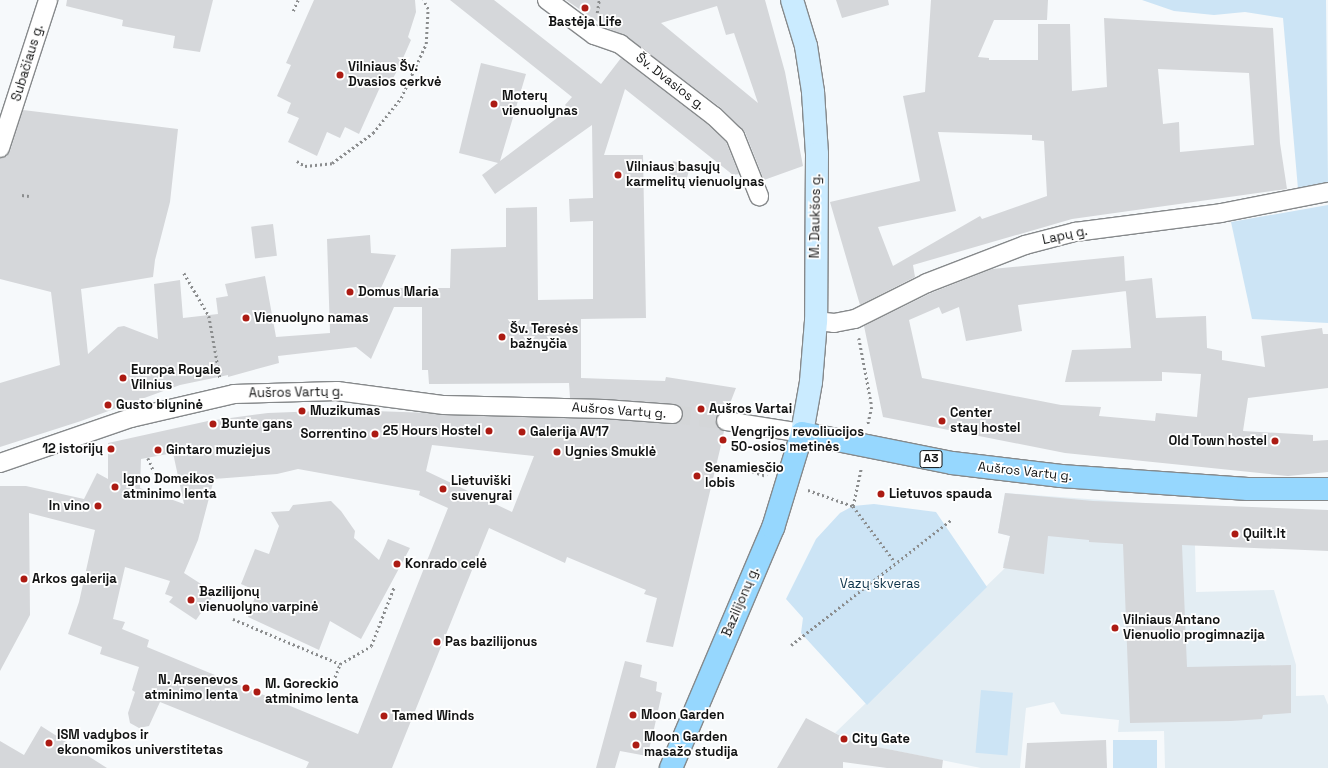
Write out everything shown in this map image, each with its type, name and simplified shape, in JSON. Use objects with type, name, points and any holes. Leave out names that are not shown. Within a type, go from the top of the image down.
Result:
[{"type":"main road","name":"M. Daukšos g.","points":[[792,0],[806,46],[813,92],[817,154],[816,322],[811,382],[802,433]]},
{"type":"main road","name":"Aušros Vartų g.","points":[[802,433],[952,463],[1060,476],[1248,489],[1328,489]]},
{"type":"main road","name":"Bazilijonų g.","points":[[671,768],[773,528],[802,433]]},
{"type":"street","name":"Subačiaus g.","points":[[0,148],[48,0]]},
{"type":"street","name":"Šv. Dvasios g.","points":[[547,0],[594,35],[620,44],[674,84],[735,136],[759,196]]},
{"type":"street","name":"Lapų g.","points":[[816,322],[834,323],[855,319],[927,282],[1025,245],[1075,232],[1221,213],[1328,192]]},
{"type":"street","name":"Aušros Vartų g.","points":[[0,463],[131,418],[223,396],[337,391],[444,404],[604,408],[673,414]]},
{"type":"street","name":"Aušros Vartų g.","points":[[726,421],[802,433]]},
{"type":"path","points":[[294,11],[298,0]]},
{"type":"path","points":[[297,161],[305,166],[332,163],[373,133],[401,98],[426,44],[428,9],[423,0]]},
{"type":"path","points":[[22,195],[29,196]]},
{"type":"path","points":[[184,273],[210,316],[223,396]]},
{"type":"path","points":[[855,319],[872,407],[854,506],[895,562]]},
{"type":"path","points":[[148,458],[159,483]]},
{"type":"path","points":[[791,645],[895,562],[952,519]]},
{"type":"path","points":[[333,682],[340,664],[371,646],[394,586]]},
{"type":"path","points":[[233,619],[340,664]]},
{"type":"shaded area","name":"Vilniaus Antano Vienuolio progimnazija","points":[[1005,493],[1156,504],[1195,545],[1196,592],[1274,590],[1296,665],[1296,696],[1324,695],[1328,705],[1328,768],[1165,768],[1164,731],[1118,732],[1119,720],[1061,714],[1054,702],[1026,708],[1020,768],[981,768],[852,742],[835,733],[1005,568],[1003,565],[1010,536],[998,533]]},
{"type":"green space","points":[[1142,0],[1326,0],[1328,184],[1298,189],[1283,18],[1245,12],[1214,15],[1174,11]]},
{"type":"green space","points":[[1328,205],[1328,323],[1252,319],[1231,222]]},
{"type":"green space","name":"Vazų skveras","points":[[874,504],[936,512],[987,587],[867,705],[801,633],[803,618],[786,599],[816,539],[840,513],[853,506]]},
{"type":"green space","points":[[981,690],[1013,693],[1007,756],[976,753]]},
{"type":"green space","points":[[1113,740],[1157,740],[1157,768],[1113,768]]},
{"type":"building","points":[[67,0],[213,0],[200,52],[173,48],[175,36],[122,26],[123,20],[66,6]]},
{"type":"building","name":"Vilniaus Šv. Dvasios cerkvė","points":[[314,0],[415,0],[416,12],[408,37],[411,40],[400,65],[389,86],[381,85],[359,134],[345,127],[340,138],[327,132],[317,156],[288,142],[299,118],[287,113],[291,103],[277,96],[291,65],[286,63]]},
{"type":"building","points":[[450,0],[494,0],[601,84],[621,58],[707,124],[726,142],[739,174],[733,175],[625,89],[604,155],[643,155],[646,318],[581,319],[581,378],[665,381],[666,377],[736,388],[727,411],[722,411],[716,419],[716,425],[724,431],[673,647],[646,642],[657,598],[644,594],[646,590],[567,557],[565,563],[489,528],[392,768],[306,768],[309,762],[160,702],[149,726],[139,728],[130,723],[128,713],[135,692],[132,690],[139,667],[100,654],[102,647],[68,634],[79,602],[95,530],[29,513],[30,615],[0,671],[0,486],[26,486],[84,499],[97,473],[108,479],[108,443],[208,421],[268,413],[345,410],[603,419],[672,424],[682,420],[682,409],[674,404],[570,398],[569,383],[429,384],[428,370],[422,370],[422,307],[394,307],[371,359],[356,347],[278,356],[279,363],[228,377],[228,375],[180,385],[81,421],[0,447],[0,383],[60,365],[51,292],[0,279],[0,158],[7,156],[10,151],[23,110],[178,129],[170,202],[155,260],[153,277],[81,289],[88,354],[118,327],[124,326],[158,339],[154,284],[180,280],[183,318],[218,314],[216,298],[228,296],[225,284],[265,276],[276,337],[330,333],[327,239],[370,235],[371,253],[396,255],[381,288],[450,288],[451,249],[506,247],[506,208],[537,207],[538,300],[593,299],[593,221],[570,222],[569,199],[593,198],[592,125],[495,194],[482,175],[498,163],[459,153],[481,63],[526,74],[500,161],[569,109],[565,105],[572,97]],"holes":[[[432,445],[534,456],[512,512],[426,471]],[[173,453],[184,504],[140,488],[141,459]],[[298,469],[420,491],[419,495],[448,508],[358,734],[147,647],[149,640],[122,629],[125,622],[113,619],[125,567],[170,581],[165,594],[173,597],[169,602],[196,620],[215,593],[184,573],[198,540],[214,479],[277,474]]]},
{"type":"building","points":[[566,0],[765,0],[785,72],[803,166],[764,180],[745,132],[721,108],[626,36],[607,28]],"holes":[[[717,6],[726,35],[734,33],[758,103],[661,23]]]},
{"type":"building","points":[[836,0],[888,0],[889,5],[842,18]]},
{"type":"building","points":[[931,0],[1048,0],[1047,20],[994,20],[978,57],[989,58],[989,60],[1038,60],[1038,24],[1070,24],[1072,91],[1107,87],[1104,18],[1273,28],[1280,143],[1287,189],[1072,219],[913,265],[915,277],[860,305],[830,202],[920,181],[903,96],[925,92]],"holes":[[[1158,69],[1249,73],[1254,145],[1180,152],[1179,122],[1163,124]],[[938,132],[1032,135],[1032,140],[1044,141],[1047,196],[982,219],[980,216],[893,266],[878,227],[956,211]]]},
{"type":"building","points":[[673,161],[690,166],[685,185],[667,180]]},
{"type":"building","points":[[273,224],[277,256],[255,258],[251,227]]},
{"type":"building","points":[[1124,256],[1125,281],[1152,278],[1156,318],[1206,316],[1207,348],[1222,351],[1222,360],[1265,367],[1261,336],[1322,328],[1323,334],[1328,334],[1328,388],[1248,398],[1243,431],[1313,435],[1313,441],[1328,440],[1328,472],[1288,476],[1065,453],[883,417],[864,326],[931,293],[992,269]],"holes":[[[1126,291],[1131,348],[1072,350],[1065,382],[1162,381],[1162,372],[1201,374],[1197,417],[1156,413],[1155,421],[1099,416],[1101,407],[1061,405],[922,378],[909,320],[939,307],[942,314],[959,307],[966,341],[1022,331],[1018,305]]]},
{"type":"building","points":[[1005,493],[1093,501],[1328,510],[1328,551],[1182,545],[1187,667],[1291,665],[1291,713],[1263,715],[1262,719],[1231,721],[1130,723],[1123,544],[1089,542],[1089,540],[1048,536],[1044,574],[1003,568],[1010,536],[998,533]]},
{"type":"building","points":[[331,501],[341,511],[355,531],[354,538],[379,560],[388,539],[410,548],[361,639],[330,621],[319,650],[248,617],[257,591],[241,584],[255,549],[269,554],[279,526],[271,512],[289,511],[293,505]]},
{"type":"building","name":"Moon Garden","points":[[625,661],[642,665],[640,677],[657,682],[656,691],[662,693],[652,738],[647,756],[620,751],[615,768],[596,768]]},
{"type":"building","points":[[806,718],[852,742],[943,760],[942,768],[887,768],[843,762],[843,768],[777,768]]},
{"type":"building","name":"ISM vadybos ir ekonomikos universtitetas","points":[[41,726],[107,768],[0,768],[0,741],[24,755]]},
{"type":"building","points":[[1106,740],[1107,768],[1025,768],[1027,743]]},
{"type":"tunnel","points":[[673,414],[726,421]]},
{"type":"place","name":"Bastėja Life","points":[[585,8]]},
{"type":"place","name":"Vilniaus Šv. Dvasios cerkvė","points":[[340,75]]},
{"type":"place","name":"Moterų vienuolynas","points":[[494,104]]},
{"type":"place","name":"Vilniaus basųjų karmelitų vienuolynas","points":[[618,175]]},
{"type":"place","name":"Domus Maria","points":[[350,292]]},
{"type":"place","name":"Vienuolyno namas","points":[[246,318]]},
{"type":"place","name":"Šv. Teresės bažnyčia","points":[[502,337]]},
{"type":"place","name":"Europa Royale Vilnius","points":[[123,378]]},
{"type":"place","name":"Gusto blyninė","points":[[108,405]]},
{"type":"place","name":"Aušros Vartai","points":[[701,409]]},
{"type":"place","name":"Muzikumas","points":[[302,411]]},
{"type":"place","name":"Center stay hostel","points":[[942,421]]},
{"type":"place","name":"Bunte gans","points":[[213,424]]},
{"type":"place","name":"25 Hours Hostel","points":[[489,431]]},
{"type":"place","name":"Galerija AV17","points":[[522,432]]},
{"type":"place","name":"Sorrentino","points":[[375,434]]},
{"type":"place","name":"Vengrijos revoliucijos 50-osios metinės","points":[[723,440]]},
{"type":"place","name":"Old Town hostel","points":[[1275,441]]},
{"type":"place","name":"12 istorijų","points":[[111,449]]},
{"type":"place","name":"Gintaro muziejus","points":[[158,450]]},
{"type":"place","name":"Ugnies Smuklė","points":[[557,452]]},
{"type":"place","name":"Senamiesčio lobis","points":[[697,476]]},
{"type":"place","name":"Igno Domeikos atminimo lenta","points":[[115,487]]},
{"type":"place","name":"Lietuviški suvenyrai","points":[[443,489]]},
{"type":"place","name":"Lietuvos spauda","points":[[881,494]]},
{"type":"place","name":"In vino","points":[[98,506]]},
{"type":"place","name":"Quilt.lt","points":[[1235,534]]},
{"type":"place","name":"Konrado celė","points":[[397,564]]},
{"type":"place","name":"Arkos galerija","points":[[24,579]]},
{"type":"place","name":"Bazilijonų vienuolyno varpinė","points":[[191,600]]},
{"type":"place","name":"Vilniaus Antano Vienuolio progimnazija","points":[[1115,628]]},
{"type":"place","name":"Pas bazilijonus","points":[[437,642]]},
{"type":"place","name":"N. Arsenevos atminimo lenta","points":[[246,688]]},
{"type":"place","name":"M. Goreckio atminimo lenta","points":[[257,692]]},
{"type":"place","name":"Moon Garden","points":[[633,715]]},
{"type":"place","name":"Tamed Winds","points":[[384,716]]},
{"type":"place","name":"City Gate","points":[[844,739]]},
{"type":"place","name":"ISM vadybos ir ekonomikos universtitetas","points":[[49,743]]},
{"type":"place","name":"Moon Garden masažo studija","points":[[636,745]]}]
